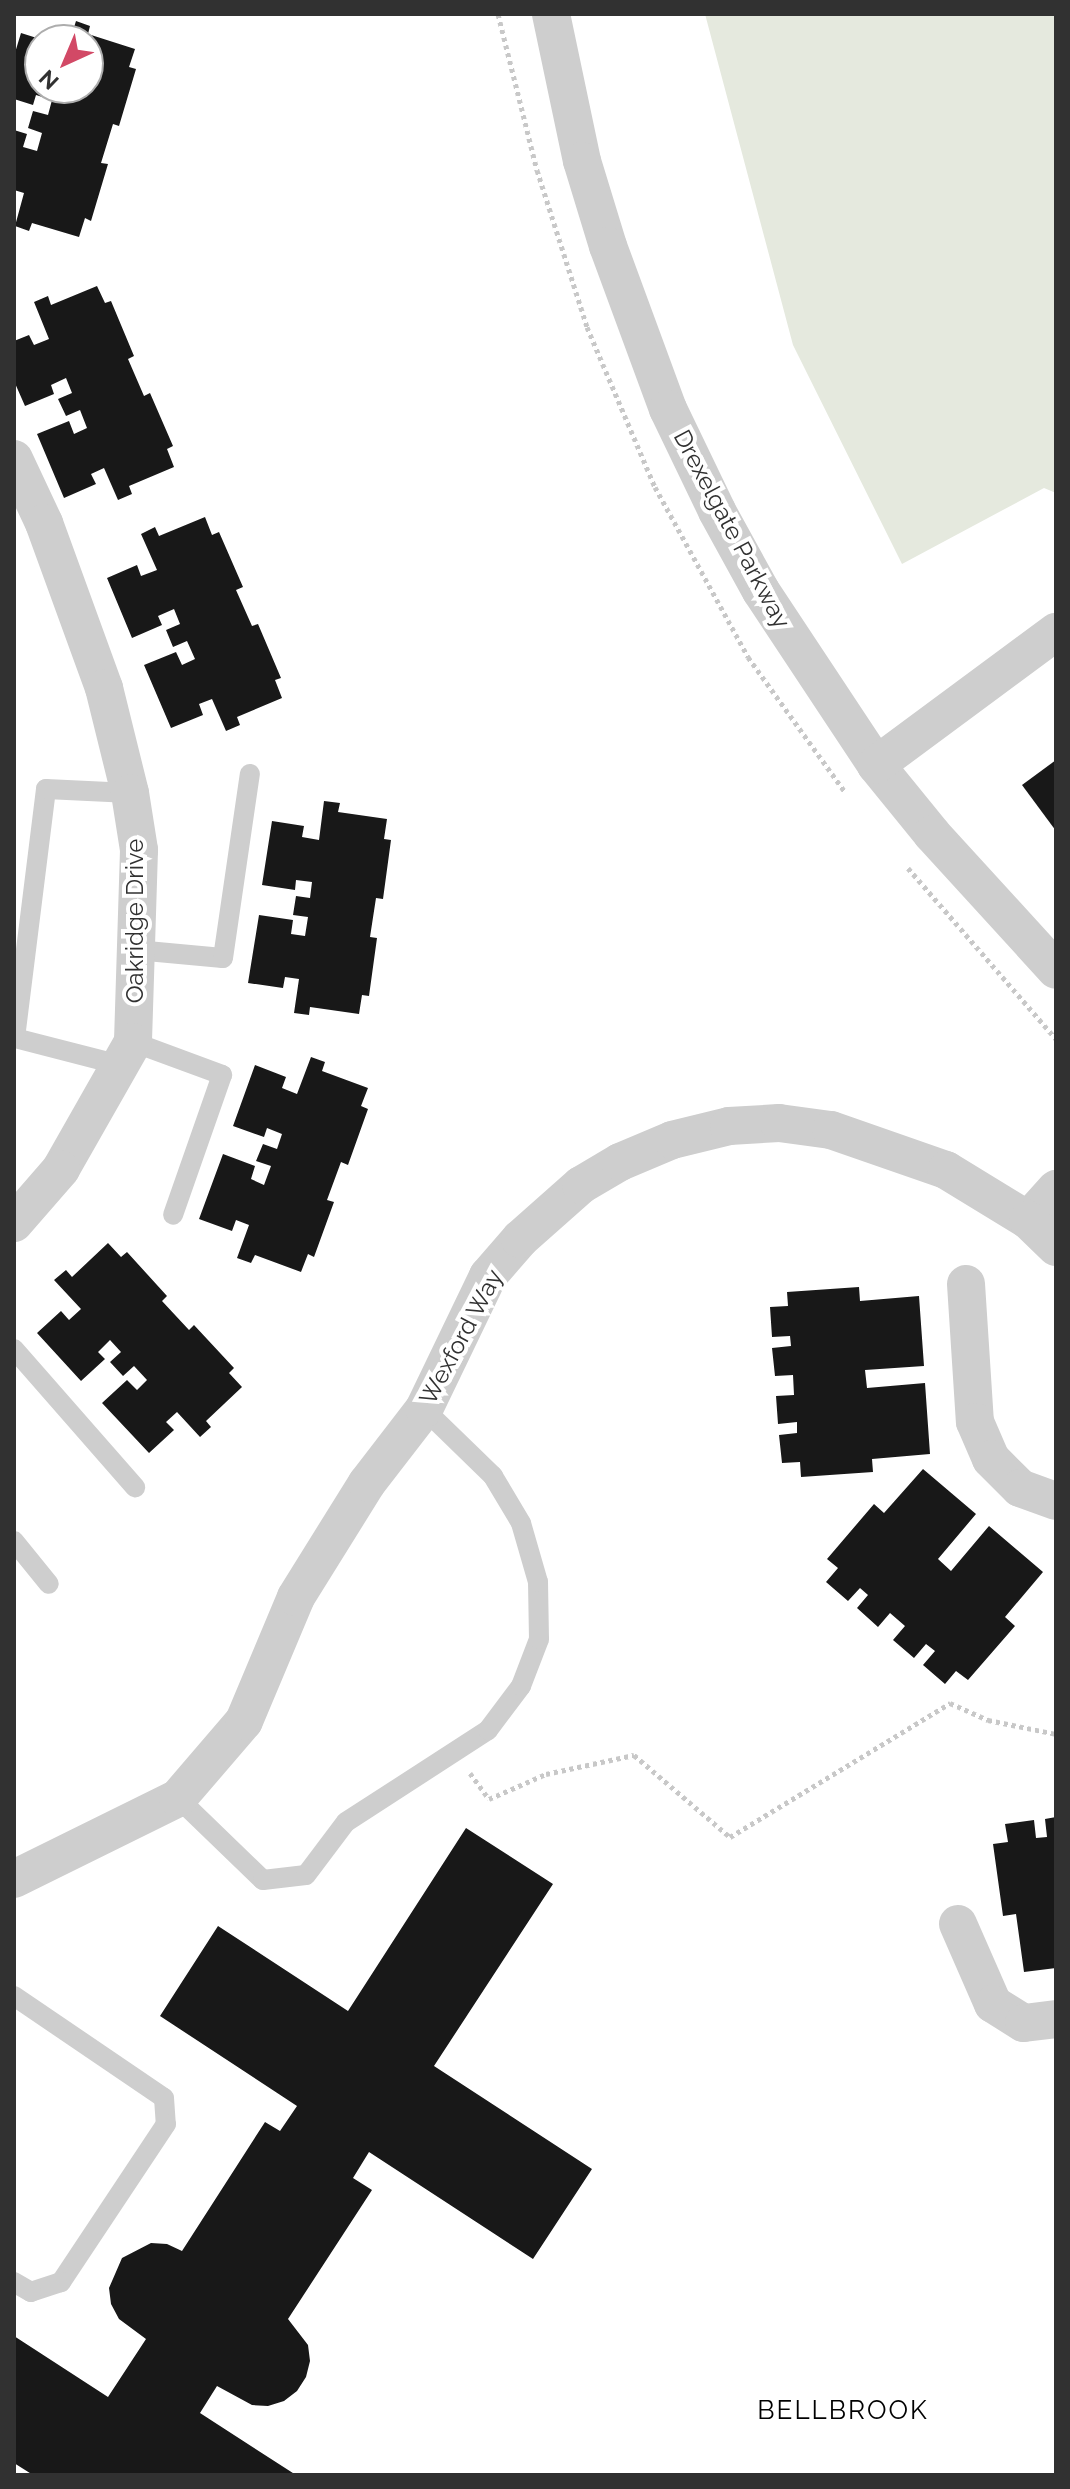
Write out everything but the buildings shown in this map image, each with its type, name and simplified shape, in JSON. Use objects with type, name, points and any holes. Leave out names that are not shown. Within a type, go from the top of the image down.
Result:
[{"type":"street","name":"Drexelgate Parkway","points":[[551,14],[582,161],[636,329],[668,409],[761,591],[876,765],[941,845],[1056,970]]},
{"type":"street","name":"Oakridge Drive","points":[[14,459],[44,523],[104,688],[130,793],[139,850],[136,950],[127,1054],[61,1169],[14,1223]]},
{"type":"street","points":[[876,765],[1056,632]]},
{"type":"street","name":"Wexford Way","points":[[14,1879],[178,1798],[244,1721],[296,1597],[367,1483],[424,1409],[488,1276],[520,1239],[581,1185],[620,1162],[672,1140],[729,1126],[779,1123],[831,1130],[946,1170],[1028,1220],[1056,1247]]},
{"type":"street","points":[[1028,1220],[1056,1189]]},
{"type":"street","points":[[966,1284],[975,1422],[991,1459],[1020,1488],[1056,1501]]},
{"type":"street","points":[[958,1924],[993,2004],[1024,2023],[1056,2019]]},
{"type":"lane","points":[[136,950],[223,958],[250,774]]},
{"type":"lane","points":[[130,793],[46,789],[15,1038],[127,1054],[222,1075],[173,1215]]},
{"type":"lane","points":[[14,1349],[135,1487]]},
{"type":"lane","points":[[178,1798],[263,1880],[306,1875],[346,1822],[488,1730],[521,1686],[539,1639],[538,1582],[521,1523],[493,1476],[424,1409]]},
{"type":"lane","points":[[14,1541],[49,1584]]},
{"type":"lane","points":[[14,1996],[164,2098],[166,2124],[61,2282],[31,2292],[14,2282]]},
{"type":"path","points":[[454,1752],[489,1799],[546,1774],[634,1755],[730,1837],[950,1703],[988,1720],[1056,1734]]},
{"type":"shaded area","points":[[705,14],[1056,14],[1056,493],[1044,488],[902,564],[793,345]]},
{"type":"district","name":"BELLBROOK","points":[[843,2411]]}]
